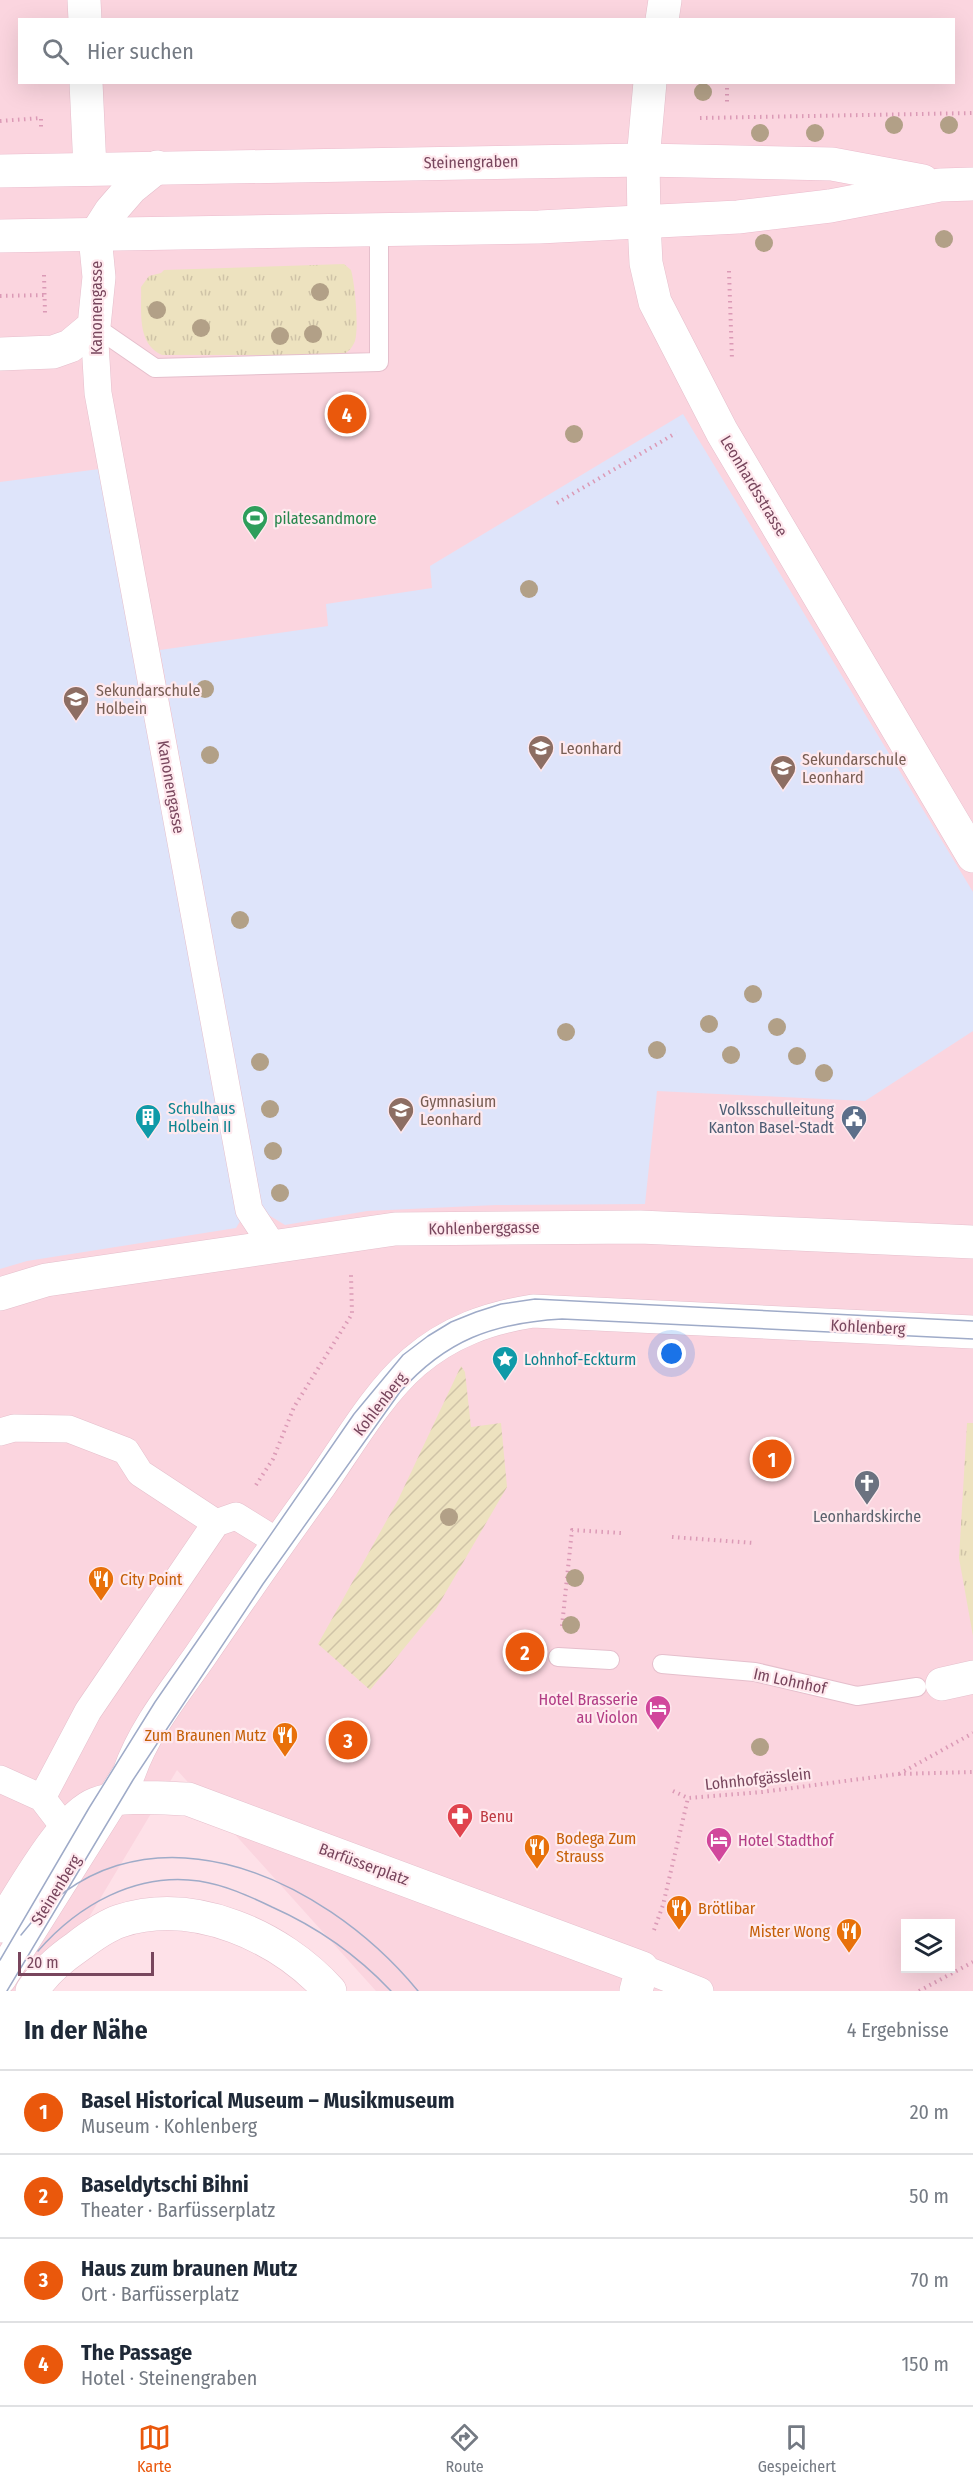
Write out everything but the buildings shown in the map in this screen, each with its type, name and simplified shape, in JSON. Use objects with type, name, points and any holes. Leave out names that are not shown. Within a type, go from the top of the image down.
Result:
[{"type":"street","points":[[84,0],[85,18]]},
{"type":"street","points":[[662,18],[666,0]]},
{"type":"street","points":[[86,84],[90,169]]},
{"type":"street","name":"Leonhardsstrasse","points":[[650,84],[643,160],[644,222],[646,264],[655,302],[722,432],[973,856]]},
{"type":"street","name":"Steinengraben","points":[[0,171],[643,160],[832,164],[940,185]]},
{"type":"street","points":[[95,236],[111,211],[131,188],[157,167]]},
{"type":"street","name":"Steinengraben","points":[[0,236],[379,231],[738,217],[830,206],[940,185],[973,184]]},
{"type":"street","name":"Kanonengasse","points":[[95,236],[99,277],[94,326],[98,393],[249,1210],[272,1245]]},
{"type":"street","points":[[0,354],[52,352],[70,346],[94,326]]},
{"type":"street","name":"Kohlenberggasse","points":[[0,1294],[46,1280],[272,1245],[395,1229],[640,1227],[973,1242]]},
{"type":"street","name":"Kohlenberg","points":[[136,1785],[136,1753],[158,1717],[278,1542],[390,1387],[413,1363],[437,1344],[459,1331],[489,1320],[533,1311],[973,1332]]},
{"type":"street","points":[[0,1432],[14,1428],[69,1429],[126,1451],[140,1473],[226,1520],[278,1542]]},
{"type":"street","points":[[42,1798],[88,1711],[226,1520]]},
{"type":"street","points":[[0,1779],[42,1798],[65,1828]]},
{"type":"street","name":"Barfüsserplatz","points":[[65,1828],[97,1803],[112,1801],[136,1785],[188,1798],[639,1979]]},
{"type":"street","name":"Steinenberg","points":[[0,1978],[112,1801]]},
{"type":"street","name":"Steinenberg","points":[[0,1926],[65,1828]]},
{"type":"street","points":[[32,1991],[66,1955],[118,1921],[180,1912],[229,1925],[260,1938],[316,1976],[330,1991]]},
{"type":"street","points":[[639,1979],[700,1991]]},
{"type":"lane","points":[[94,326],[155,368],[379,362],[379,231]]},
{"type":"lane","points":[[558,1657],[610,1660]]},
{"type":"lane","name":"Im Lohnhof","points":[[662,1664],[754,1672],[857,1696],[944,1683]]},
{"type":"path","points":[[727,84],[727,106]]},
{"type":"path","points":[[697,118],[973,113]]},
{"type":"path","points":[[0,121],[41,118]]},
{"type":"path","points":[[729,271],[732,365]]},
{"type":"path","points":[[0,296],[44,295]]},
{"type":"path","points":[[557,503],[677,432]]},
{"type":"path","points":[[226,1520],[273,1459],[294,1407],[352,1314],[351,1275],[341,1275]]},
{"type":"path","points":[[558,1657],[572,1530],[621,1533]]},
{"type":"path","points":[[672,1537],[754,1543]]},
{"type":"path","name":"Lohnhofgässlein","points":[[898,1774],[973,1733]]},
{"type":"path","name":"Lohnhofgässlein","points":[[639,1979],[663,1905],[688,1798],[762,1792],[898,1774],[973,1772]]},
{"type":"path","points":[[673,1791],[688,1798]]},
{"type":"path","points":[[919,1991],[973,1962]]},
{"type":"shaded area","points":[[0,0],[973,0],[973,1991],[376,1991],[177,1770],[45,1991],[0,1991]]},
{"type":"shaded area","name":"Leonhard","points":[[683,414],[973,892],[973,1031],[865,1101],[657,1091],[645,1204],[496,1205],[367,1211],[285,1225],[262,1211],[160,650],[328,626],[326,604],[432,588],[430,566]]},
{"type":"shaded area","name":"Sekundarschule Holbein","points":[[107,468],[242,1218],[236,1228],[27,1261],[0,1269],[0,482]]},
{"type":"green space","points":[[344,264],[351,270],[357,326],[355,341],[343,355],[162,355],[154,350],[144,335],[141,316],[141,287],[149,276],[164,270]]},
{"type":"green space","points":[[461,1366],[465,1372],[471,1427],[501,1423],[507,1487],[436,1609],[370,1690],[318,1644],[398,1500]]},
{"type":"green space","points":[[967,1423],[973,1423],[973,1636],[959,1558]]},
{"type":"tram line","points":[[0,1960],[89,1808],[155,1702],[354,1414],[403,1355],[428,1336],[451,1322],[476,1312],[501,1304],[535,1299],[973,1321]]},
{"type":"tram line","points":[[7,1991],[133,1780],[263,1584],[400,1392],[435,1359],[453,1347],[493,1330],[537,1321],[562,1319],[973,1339]]},
{"type":"tram line","points":[[21,1935],[67,1891],[117,1866],[171,1857],[226,1864],[280,1883],[331,1912],[378,1949],[418,1991]]},
{"type":"tram line","points":[[38,1951],[71,1919],[110,1895],[153,1882],[199,1881],[246,1895],[305,1924],[336,1943],[391,1991]]},
{"type":"place","name":"The Passage","points":[[347,414]]},
{"type":"place","name":"pilatesandmore","points":[[255,541]]},
{"type":"place","name":"Sekundarschule Holbein","points":[[76,722]]},
{"type":"place","name":"Leonhard","points":[[541,771]]},
{"type":"place","name":"Sekundarschule Leonhard","points":[[783,791]]},
{"type":"place","name":"Gymnasium Leonhard","points":[[401,1133]]},
{"type":"place","name":"Schulhaus Holbein II","points":[[148,1140]]},
{"type":"place","name":"Volksschulleitung Kanton Basel-Stadt","points":[[854,1141]]},
{"type":"place","name":"Lohnhof-Eckturm","points":[[505,1382]]},
{"type":"place","name":"Basel Historical Museum – Musikmuseum","points":[[772,1459]]},
{"type":"place","name":"Leonhardskirche","points":[[867,1506]]},
{"type":"place","name":"City Point","points":[[101,1602]]},
{"type":"place","name":"Baseldytschi Bihni","points":[[525,1652]]},
{"type":"place","name":"Hotel Brasserie au Violon","points":[[658,1731]]},
{"type":"place","name":"Haus zum braunen Mutz","points":[[348,1740]]},
{"type":"place","name":"Zum Braunen Mutz","points":[[285,1758]]},
{"type":"place","name":"Benu","points":[[460,1839]]},
{"type":"place","name":"Hotel Stadthof","points":[[719,1863]]},
{"type":"place","name":"Bodega Zum Strauss","points":[[537,1870]]},
{"type":"place","name":"Brötlibar","points":[[679,1931]]},
{"type":"place","name":"Mister Wong","points":[[849,1954]]}]
